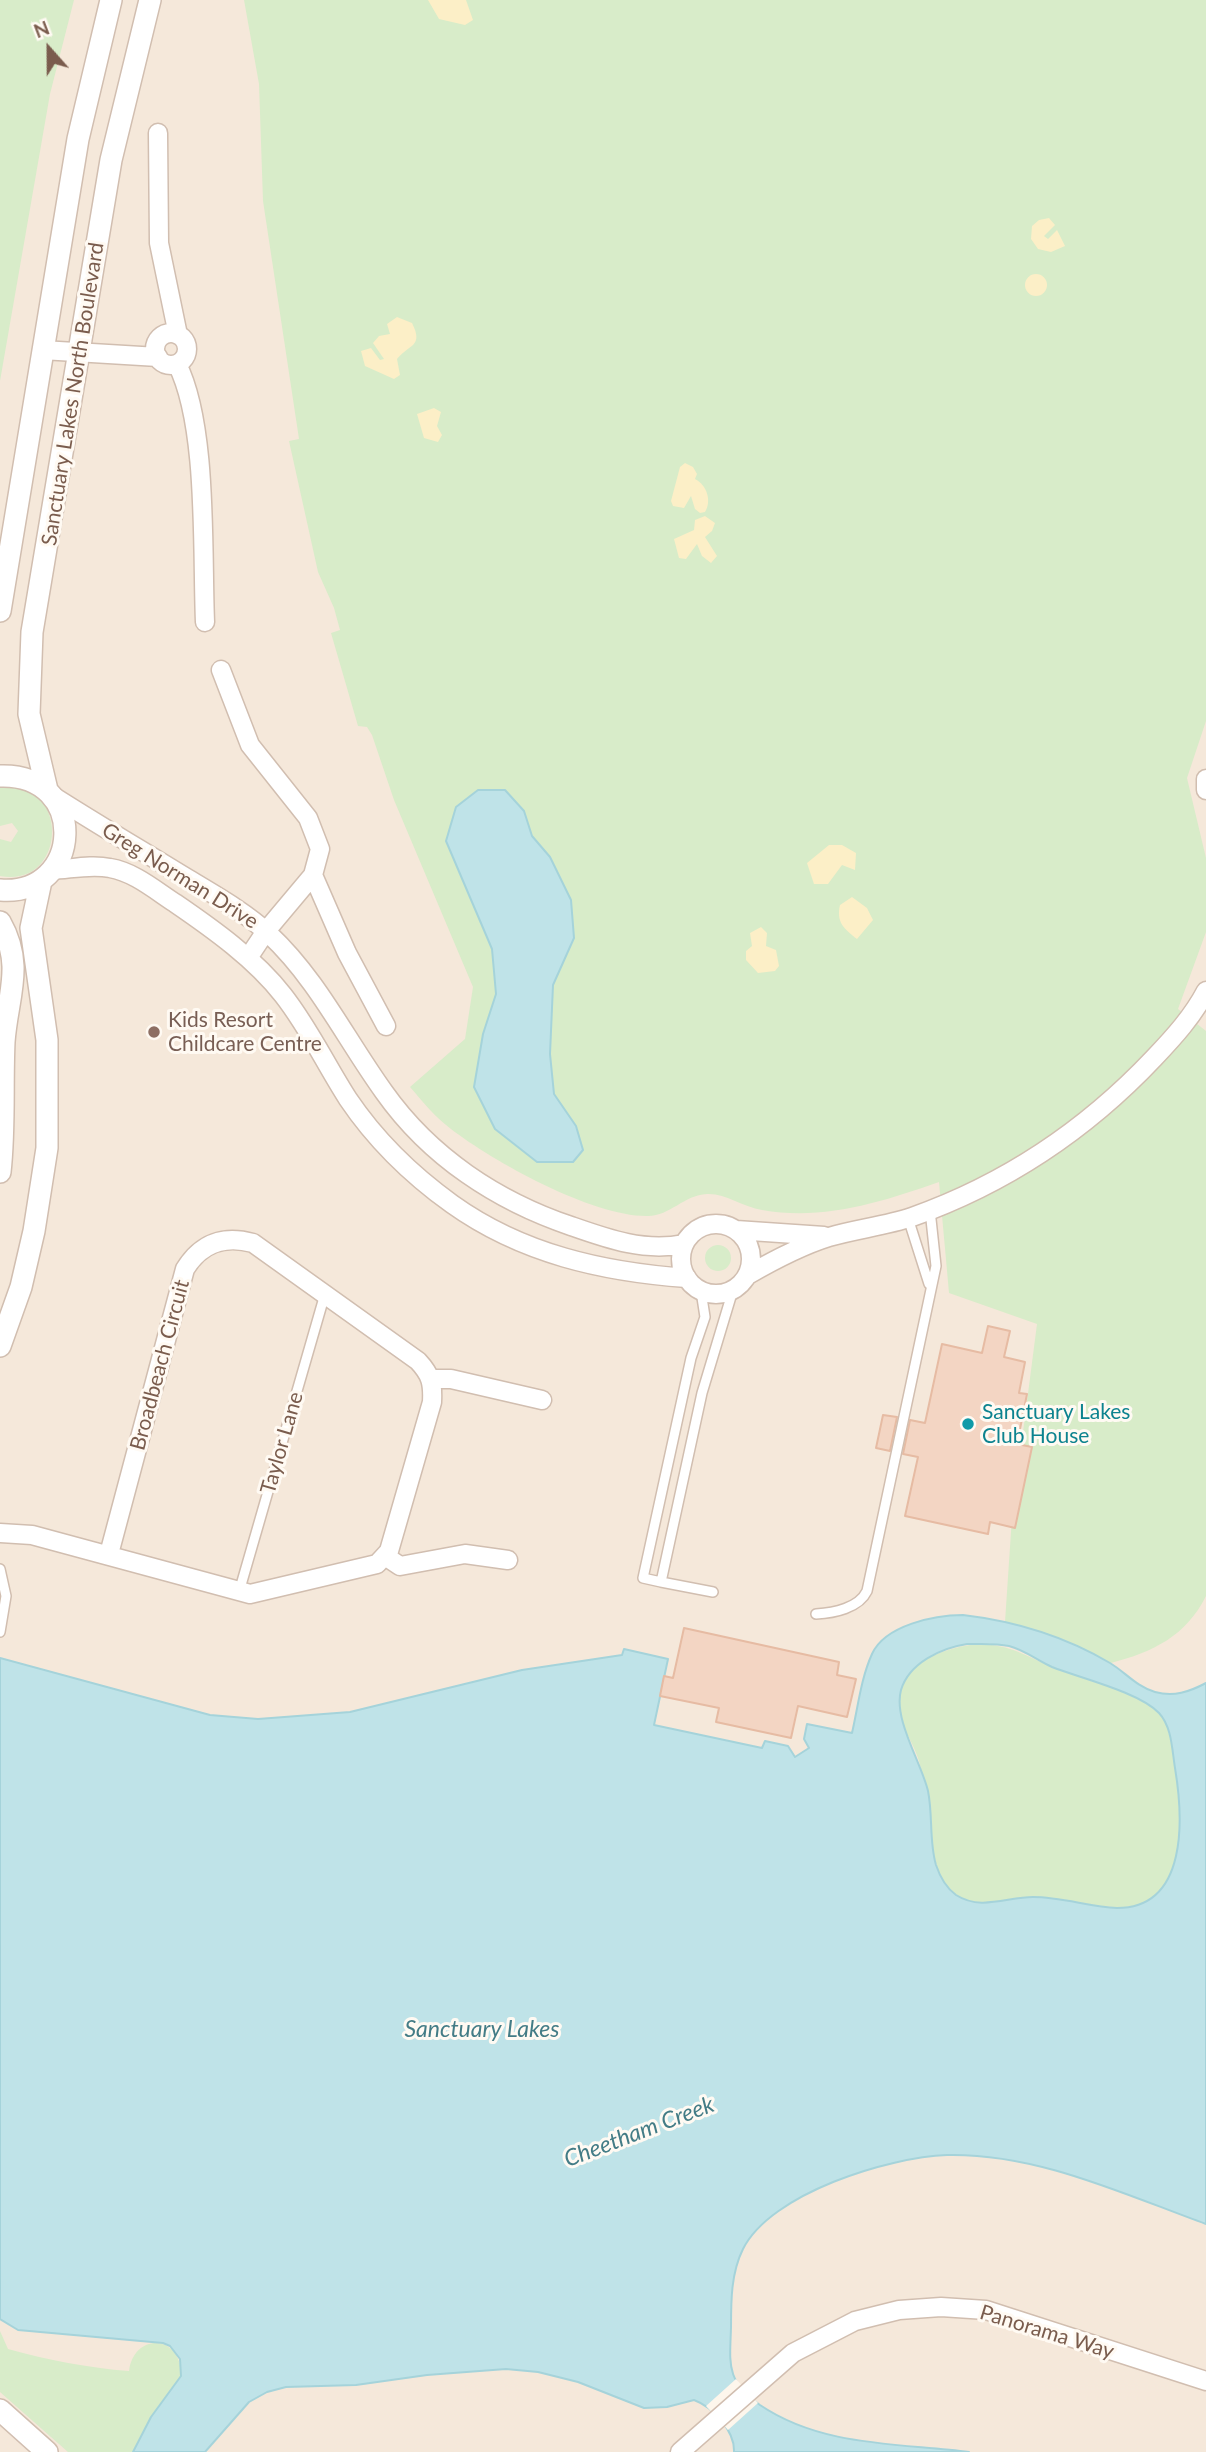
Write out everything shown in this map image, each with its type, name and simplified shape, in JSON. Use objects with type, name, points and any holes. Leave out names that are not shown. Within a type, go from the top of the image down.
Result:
[{"type":"street","name":"Sanctuary Lakes North Boulevard","points":[[0,611],[78,139],[111,0]]},
{"type":"street","name":"Sanctuary Lakes North Boulevard","points":[[46,876],[62,853],[66,834],[63,814],[50,793],[29,714],[30,661],[111,160],[150,0]]},
{"type":"street","points":[[42,350],[129,355],[164,343],[185,341],[187,350],[184,358],[177,364],[164,363],[164,343],[169,302],[159,243],[158,133]]},
{"type":"street","points":[[177,364],[187,385],[198,460],[205,622]]},
{"type":"street","points":[[221,670],[250,745],[315,830],[320,849],[313,875],[266,931],[248,958]]},
{"type":"street","points":[[0,776],[25,778],[50,793]]},
{"type":"street","points":[[1206,779],[1206,790]]},
{"type":"street","name":"Greg Norman Drive","points":[[50,793],[228,904],[266,931],[308,975],[383,1091],[432,1146],[471,1178],[514,1204],[542,1216],[638,1246],[657,1248],[684,1244]]},
{"type":"street","name":"Greg Norman Drive","points":[[46,876],[97,866],[123,871],[186,911],[248,958],[298,1015],[349,1101],[377,1137],[452,1204],[510,1238],[560,1257],[613,1271],[687,1278]]},
{"type":"street","points":[[313,875],[346,953],[386,1026]]},
{"type":"street","points":[[0,890],[26,888],[46,876]]},
{"type":"street","points":[[0,1346],[21,1287],[34,1231],[47,1149],[47,1040],[31,928],[46,876]]},
{"type":"street","points":[[0,922],[9,940],[14,964],[4,1041],[5,1107],[0,1172]]},
{"type":"street","points":[[831,1236],[736,1230],[713,1224],[701,1227],[684,1244],[682,1268],[687,1278],[701,1291],[723,1294],[733,1290],[748,1275],[795,1249],[831,1236],[908,1218],[1003,1178],[1064,1139],[1134,1079],[1201,1006]]},
{"type":"street","points":[[409,1168],[432,1146]]},
{"type":"street","points":[[736,1230],[743,1237],[751,1255],[748,1275]]},
{"type":"street","name":"Broadbeach Circuit","points":[[109,1554],[185,1269],[194,1255],[210,1244],[233,1238],[253,1243],[418,1361],[431,1379]]},
{"type":"street","points":[[0,1533],[32,1535],[109,1554],[239,1592],[262,1594],[363,1569],[377,1564],[385,1556],[432,1402],[431,1379],[451,1379],[542,1400]]},
{"type":"street","points":[[385,1556],[400,1566],[465,1554],[508,1560]]},
{"type":"street","name":"Panorama Way","points":[[680,2452],[746,2390],[793,2353],[832,2330],[872,2315],[924,2307],[986,2310],[1206,2381]]},
{"type":"street","points":[[0,2410],[47,2452]]},
{"type":"lane","points":[[816,1614],[840,1611],[864,1598],[867,1591],[925,1324],[929,1286],[936,1266],[930,1210]]},
{"type":"lane","points":[[908,1218],[929,1286]]},
{"type":"lane","points":[[661,1582],[705,1382],[733,1290]]},
{"type":"lane","points":[[701,1291],[705,1317],[691,1359],[643,1578],[713,1592]]},
{"type":"lane","name":"Taylor Lane","points":[[239,1592],[325,1294]]},
{"type":"lane","points":[[0,1569],[6,1596],[0,1632]]},
{"type":"shaded area","name":"Sanctuary Lakes","points":[[0,0],[1206,0],[1206,2452],[0,2452]]},
{"type":"green space","points":[[0,0],[74,0],[50,94],[0,381]]},
{"type":"green space","points":[[244,0],[1206,0],[1206,721],[1187,778],[1206,858],[1206,932],[1178,1009],[1206,1031],[1206,1596],[1189,1622],[1154,1648],[1111,1663],[1064,1640],[1005,1622],[1012,1517],[1037,1324],[949,1293],[939,1182],[874,1203],[830,1211],[785,1213],[762,1210],[707,1194],[691,1198],[656,1215],[626,1214],[573,1198],[492,1157],[445,1124],[410,1087],[465,1039],[473,987],[394,800],[372,735],[367,727],[358,726],[331,633],[340,630],[334,608],[318,572],[289,441],[299,439],[263,201],[259,84]],"holes":[[[524,811],[532,836],[550,857],[574,938],[553,985],[550,1054],[554,1094],[576,1126],[474,1087],[483,1034],[496,994],[492,949],[473,903]]]},
{"type":"green space","points":[[0,787],[23,789],[40,799],[49,815],[52,833],[48,851],[38,866],[22,876],[0,876],[0,839],[11,842],[18,831],[12,823],[0,826]]},
{"type":"green space","points":[[718,1245],[727,1249],[731,1258],[727,1267],[718,1271],[709,1267],[705,1258],[709,1249]]},
{"type":"green space","points":[[983,1644],[1014,1650],[1111,1687],[1139,1699],[1159,1712],[1172,1739],[1176,1758],[1180,1801],[1179,1838],[1174,1867],[1162,1888],[1151,1899],[1144,1903],[1117,1907],[1043,1897],[978,1903],[959,1896],[942,1880],[932,1843],[920,1765],[899,1711],[899,1695],[904,1681],[924,1661],[954,1648]]},
{"type":"green space","points":[[0,2331],[8,2349],[68,2363],[129,2371],[139,2349],[157,2343],[174,2352],[181,2376],[151,2417],[133,2452],[68,2452],[0,2392]]},
{"type":"sand","points":[[428,0],[466,0],[473,20],[465,25],[439,19]]},
{"type":"sand","points":[[1049,218],[1055,225],[1044,236],[1048,239],[1057,230],[1065,246],[1051,252],[1038,249],[1031,239],[1032,226],[1039,220]]},
{"type":"sand","points":[[1032,274],[1040,274],[1047,281],[1047,289],[1040,296],[1032,296],[1025,289],[1025,281]]},
{"type":"sand","points":[[397,317],[412,323],[416,341],[397,359],[400,375],[394,379],[365,366],[361,351],[371,348],[380,360],[384,359],[373,343],[379,336],[390,334],[387,324]]},
{"type":"sand","points":[[434,408],[441,412],[437,426],[442,435],[438,442],[424,438],[417,414]]},
{"type":"sand","points":[[685,463],[693,467],[697,474],[695,479],[703,485],[707,494],[705,512],[700,513],[695,509],[691,496],[684,508],[673,506],[671,501],[680,467]]},
{"type":"sand","points":[[705,516],[715,523],[712,531],[705,537],[717,556],[711,563],[702,556],[697,544],[686,559],[679,558],[674,539],[694,530],[695,520]]},
{"type":"sand","points":[[829,845],[842,845],[856,853],[855,870],[842,865],[828,884],[814,884],[807,863]]},
{"type":"sand","points":[[852,897],[867,908],[873,920],[857,939],[845,928],[839,916],[840,905]]},
{"type":"sand","points":[[761,927],[767,933],[766,946],[776,950],[779,966],[775,971],[758,973],[746,960],[746,951],[752,946],[750,933]]},
{"type":"water","points":[[478,790],[505,790],[524,811],[532,836],[550,857],[571,900],[574,938],[553,985],[550,1054],[554,1094],[576,1126],[583,1150],[573,1162],[537,1162],[495,1129],[474,1087],[483,1034],[496,994],[492,949],[446,841],[456,807]]},
{"type":"water","name":"Sanctuary Lakes","points":[[952,1615],[1001,1621],[1058,1638],[1110,1663],[1137,1683],[1155,1692],[1181,1693],[1206,1683],[1206,2224],[1111,2188],[1047,2168],[981,2156],[923,2157],[864,2171],[805,2195],[757,2229],[743,2249],[736,2268],[731,2307],[732,2370],[741,2387],[760,2405],[784,2419],[835,2436],[969,2452],[734,2452],[731,2436],[722,2421],[694,2400],[667,2407],[644,2408],[578,2382],[538,2372],[506,2369],[427,2375],[356,2385],[286,2387],[267,2392],[249,2402],[205,2452],[133,2452],[151,2417],[181,2376],[180,2359],[170,2346],[163,2343],[18,2330],[0,2319],[0,1658],[210,1715],[258,1719],[350,1712],[522,1670],[622,1655],[624,1649],[668,1659],[654,1725],[762,1748],[765,1741],[788,1746],[795,1757],[809,1748],[804,1739],[807,1724],[852,1733],[865,1673],[878,1644],[899,1629]],"holes":[[[967,1644],[999,1644],[1015,1648],[1052,1667],[1138,1699],[1159,1713],[1169,1732],[1172,1746],[1178,1788],[1179,1833],[1176,1856],[1169,1876],[1158,1893],[1140,1904],[1117,1908],[1044,1897],[984,1903],[965,1900],[946,1885],[939,1874],[934,1856],[928,1791],[904,1727],[900,1701],[905,1680],[927,1658]]]},
{"type":"pier","points":[[736,2379],[758,2403],[728,2430],[706,2406]]},
{"type":"building","name":"Sanctuary Lakes Club House","points":[[988,1326],[1010,1331],[1004,1357],[1025,1362],[1019,1393],[1027,1394],[1017,1444],[1032,1447],[1015,1528],[990,1522],[988,1534],[905,1516],[918,1457],[903,1454],[910,1420],[925,1423],[942,1344],[982,1353]]},
{"type":"building","points":[[883,1415],[897,1417],[890,1451],[876,1448]]},
{"type":"building","points":[[684,1628],[839,1662],[837,1675],[856,1679],[847,1717],[798,1706],[791,1738],[716,1722],[719,1708],[660,1696],[664,1676],[673,1678]]},
{"type":"place","name":"Kids Resort Childcare Centre","points":[[154,1032]]},
{"type":"place","name":"Sanctuary Lakes Club House","points":[[968,1424]]},
{"type":"water label","name":"Cheetham Creek","points":[[639,2132]]}]
